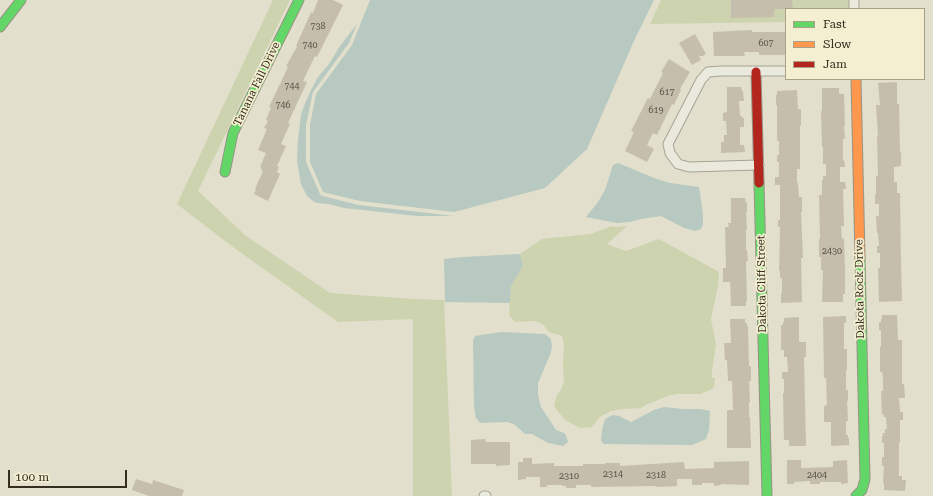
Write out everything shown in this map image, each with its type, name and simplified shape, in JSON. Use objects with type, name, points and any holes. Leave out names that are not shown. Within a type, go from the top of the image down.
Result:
[{"type":"main road","points":[[0,27],[21,0]]},
{"type":"main road","name":"Tanana Fall Drive","points":[[225,172],[233,133],[299,0]]},
{"type":"main road","name":"Dakota Cliff Street","points":[[756,72],[767,496]]},
{"type":"main road","name":"Dakota Rock Drive","points":[[856,80],[865,479],[862,490],[856,496]]},
{"type":"street","points":[[759,165],[689,167],[678,164],[670,153],[668,144],[701,80],[708,72],[785,71]]},
{"type":"green space","points":[[273,0],[290,0],[198,191],[246,236],[330,293],[444,300],[452,496],[413,496],[413,319],[338,322],[233,247],[177,204]]},
{"type":"green space","points":[[661,0],[849,0],[848,8],[785,8],[785,22],[650,24]]},
{"type":"green space","points":[[612,226],[627,226],[607,244],[626,251],[659,239],[719,272],[718,286],[711,319],[716,345],[712,371],[712,378],[715,378],[714,388],[700,394],[677,394],[668,396],[641,408],[611,411],[601,416],[592,427],[580,428],[565,420],[554,406],[557,395],[561,390],[564,381],[564,344],[562,336],[549,332],[544,325],[536,321],[515,322],[509,315],[511,286],[523,266],[520,254],[542,239],[591,234]]},
{"type":"shaded area","points":[[370,0],[654,0],[633,43],[587,149],[545,188],[454,212],[360,201],[323,192],[310,162],[310,125],[316,94],[352,45]]},
{"type":"shaded area","points":[[357,24],[349,43],[313,92],[306,125],[306,162],[320,194],[322,196],[359,205],[454,216],[417,216],[344,208],[329,204],[317,203],[307,196],[301,184],[297,161],[301,115],[318,77]]},
{"type":"shaded area","points":[[618,163],[670,183],[699,187],[703,214],[703,224],[701,229],[696,231],[684,228],[661,216],[617,223],[586,217],[605,190],[613,165]]},
{"type":"shaded area","points":[[520,254],[523,266],[511,286],[510,303],[445,302],[444,259]]},
{"type":"shaded area","points":[[501,332],[545,334],[551,339],[552,347],[538,383],[538,395],[541,407],[556,430],[566,435],[568,442],[563,446],[548,443],[532,434],[525,434],[514,424],[507,422],[480,423],[476,418],[474,406],[473,340],[475,336]]},
{"type":"shaded area","points":[[664,407],[710,411],[709,430],[706,439],[692,445],[604,444],[601,441],[605,419],[613,415],[619,416],[631,422],[654,410]]},
{"type":"building","points":[[318,0],[333,0],[343,5],[317,57],[315,56],[303,81],[307,82],[288,123],[290,124],[281,144],[286,146],[277,166],[279,167],[277,172],[280,174],[268,201],[254,194],[263,171],[260,167],[266,153],[258,150],[267,129],[264,128],[268,121],[266,120],[271,108],[269,107],[288,67],[286,66],[297,47],[296,46],[311,12],[313,13]]},
{"type":"building","points":[[731,0],[792,0],[793,8],[774,9],[774,17],[731,18]]},
{"type":"building","points":[[752,30],[752,32],[785,32],[785,55],[759,55],[759,52],[744,52],[745,56],[714,56],[713,32]]},
{"type":"building","points":[[695,34],[706,54],[699,56],[701,60],[692,65],[679,43]]},
{"type":"building","points":[[669,59],[690,72],[657,135],[653,133],[647,145],[654,149],[647,162],[625,151],[634,132],[631,131],[648,98],[650,99],[663,73],[661,72]]},
{"type":"building","points":[[897,82],[901,166],[894,167],[894,182],[897,182],[897,193],[900,193],[902,301],[879,302],[878,268],[880,268],[880,253],[877,253],[877,246],[879,246],[876,216],[879,216],[879,204],[875,204],[876,176],[878,176],[876,105],[880,105],[878,83]]},
{"type":"building","points":[[727,87],[741,87],[743,91],[744,101],[739,101],[740,116],[744,118],[744,127],[740,127],[740,145],[744,145],[745,152],[721,153],[721,142],[724,142],[724,135],[727,135],[726,121],[723,121],[723,113],[727,112]]},
{"type":"building","points":[[822,88],[839,88],[839,94],[844,94],[845,139],[843,139],[843,160],[845,167],[840,167],[840,182],[845,182],[846,189],[843,189],[844,226],[841,226],[842,239],[844,238],[845,268],[845,294],[843,294],[843,302],[822,302],[823,270],[821,270],[821,257],[819,257],[819,195],[822,195],[822,180],[823,176],[826,176],[826,164],[823,164],[822,147]]},
{"type":"building","points":[[797,90],[798,109],[801,109],[800,169],[797,169],[797,183],[799,197],[802,197],[802,302],[781,303],[782,278],[780,278],[779,271],[780,227],[778,227],[778,220],[780,220],[780,185],[775,185],[775,177],[779,177],[779,162],[777,162],[777,155],[779,155],[779,141],[777,141],[776,95],[777,91]]},
{"type":"building","points":[[731,198],[745,198],[746,203],[747,202],[746,250],[748,261],[746,261],[746,306],[731,306],[730,282],[723,282],[723,268],[726,268],[725,227],[729,227],[728,223],[731,223]]},
{"type":"building","points":[[882,315],[897,315],[898,340],[902,340],[902,384],[904,384],[905,398],[899,398],[900,412],[903,412],[903,420],[900,420],[899,476],[902,476],[902,480],[906,480],[905,491],[884,490],[883,483],[884,466],[882,466],[882,457],[884,457],[884,443],[882,443],[882,436],[883,433],[885,433],[885,429],[887,429],[886,417],[884,417],[884,414],[882,415],[881,391],[883,391],[883,377],[882,372],[880,372],[881,330],[879,330],[879,322],[881,322]]},
{"type":"building","points":[[846,316],[846,323],[844,323],[844,349],[847,349],[846,390],[848,390],[848,421],[846,421],[846,435],[848,435],[849,438],[849,445],[831,446],[831,422],[824,422],[824,406],[827,405],[826,378],[824,378],[823,317]]},
{"type":"building","points":[[799,317],[799,342],[806,342],[806,357],[804,357],[806,446],[789,446],[789,440],[784,440],[784,379],[782,379],[782,372],[788,372],[787,357],[784,357],[784,350],[781,350],[781,325],[783,325],[784,318]]},
{"type":"building","points":[[730,319],[745,319],[745,323],[747,323],[748,326],[749,366],[751,366],[751,381],[749,381],[749,417],[751,448],[727,448],[727,410],[733,410],[732,381],[728,381],[727,360],[725,360],[724,343],[731,343]]},
{"type":"building","points":[[485,439],[486,442],[510,442],[510,465],[496,466],[496,464],[471,464],[471,440]]},
{"type":"building","points":[[523,458],[532,458],[532,464],[554,463],[554,466],[583,466],[583,464],[620,463],[620,466],[684,462],[685,469],[714,468],[714,462],[749,461],[749,485],[721,484],[714,486],[714,483],[702,483],[702,485],[692,485],[692,479],[677,479],[677,486],[591,487],[591,485],[576,485],[576,488],[566,488],[566,486],[562,485],[547,485],[547,487],[540,487],[540,477],[526,477],[526,479],[518,480],[518,462],[523,462]]},
{"type":"building","points":[[787,460],[801,460],[801,468],[833,467],[833,461],[847,460],[848,483],[841,484],[841,482],[820,482],[820,484],[810,484],[810,481],[787,484]]},
{"type":"building","points":[[136,479],[152,484],[153,480],[184,490],[182,496],[149,496],[132,490]]},
{"type":"traffic: fast","points":[[0,27],[21,0]]},
{"type":"traffic: fast","points":[[225,172],[233,133],[299,0]]},
{"type":"traffic: fast","points":[[759,183],[767,496]]},
{"type":"traffic: fast","points":[[856,496],[862,490],[865,479],[860,258]]},
{"type":"traffic: slow","points":[[856,80],[860,258]]},
{"type":"traffic: jam","points":[[756,72],[759,183]]}]
